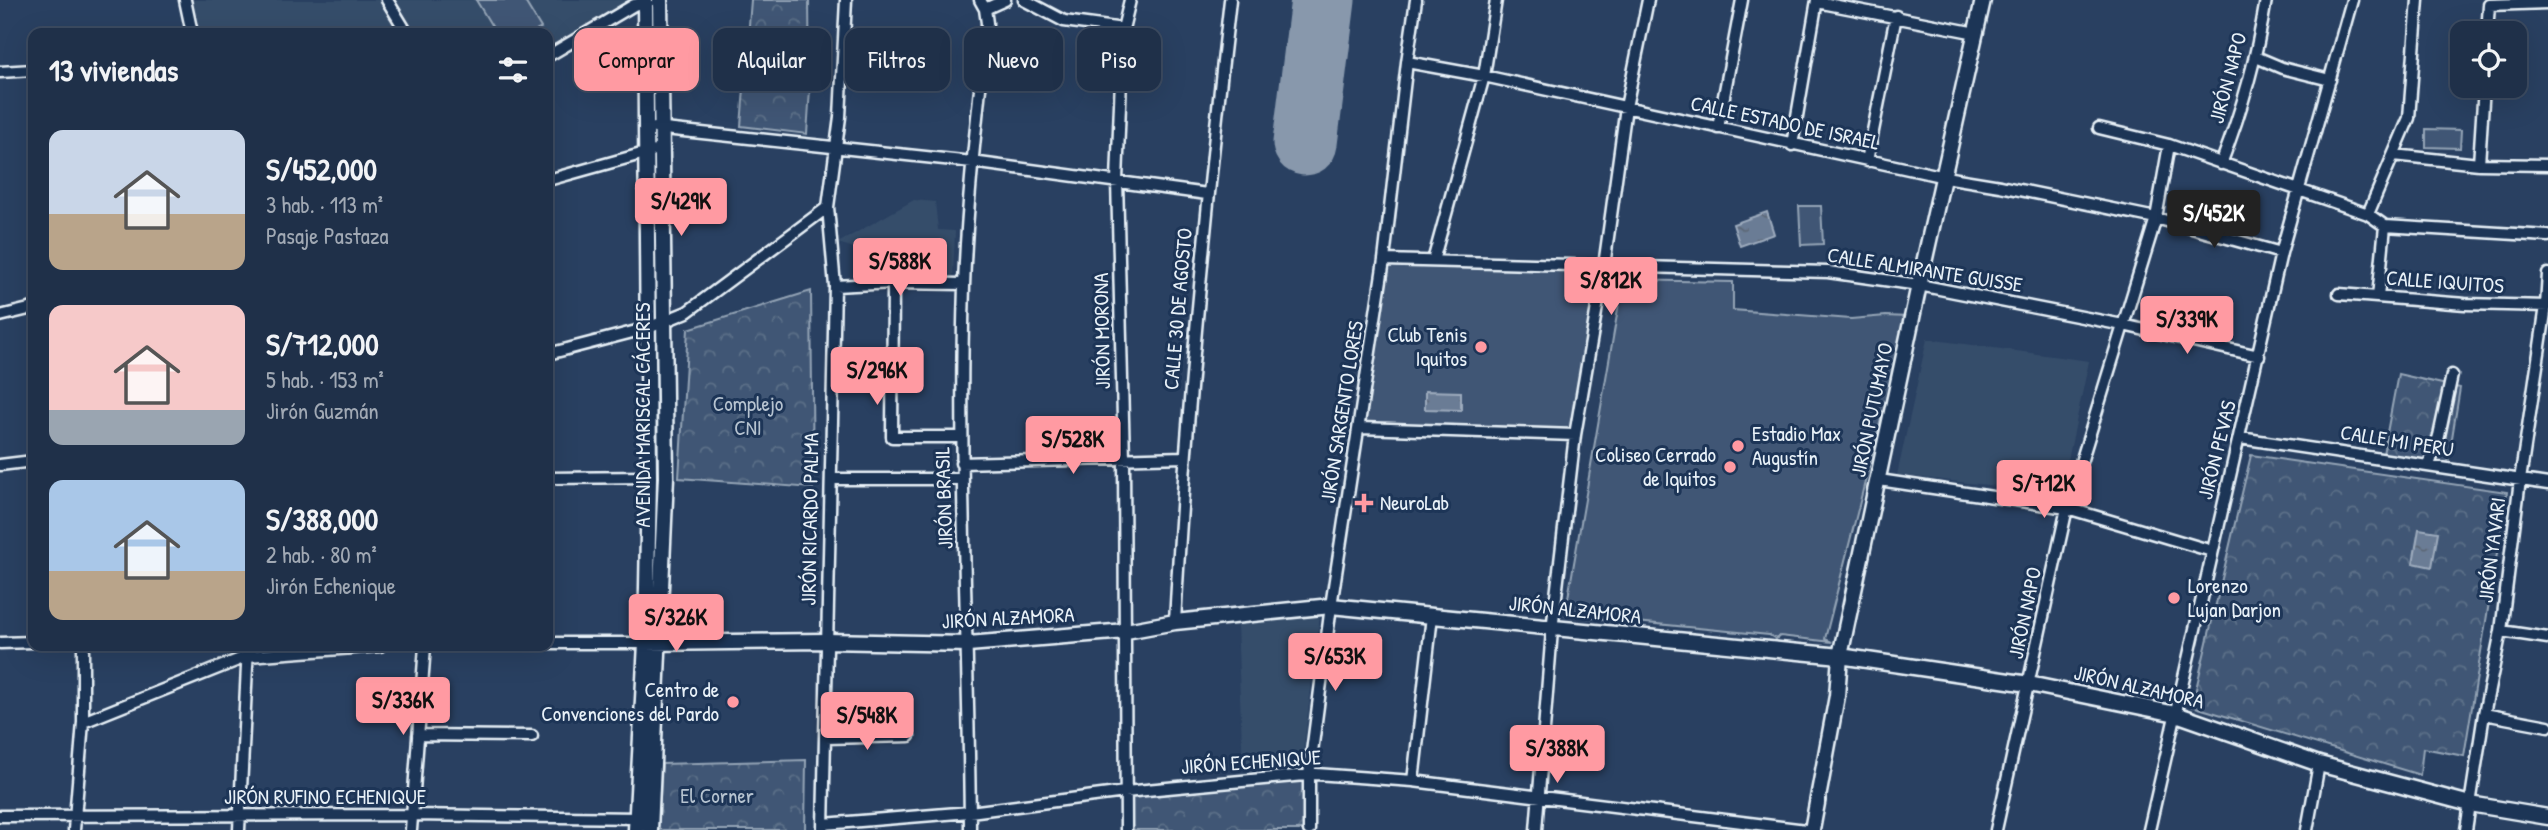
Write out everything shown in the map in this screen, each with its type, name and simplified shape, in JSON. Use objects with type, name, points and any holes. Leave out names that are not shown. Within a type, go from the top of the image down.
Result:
[{"type":"street","points":[[185,0],[191,28]]},
{"type":"street","points":[[387,0],[404,28]]},
{"type":"street","name":"AVENIDA MARISCAL CÁCERES","points":[[643,824],[666,477],[660,0]]},
{"type":"street","name":"JIRÓN RICARDO PALMA","points":[[823,827],[835,286],[828,207],[840,117],[846,0]]},
{"type":"street","points":[[983,5],[1005,0]]},
{"type":"street","points":[[1024,0],[1063,20],[1116,28]]},
{"type":"street","name":"JIRÓN MORONA","points":[[1123,28],[1130,0]]},
{"type":"street","name":"CALLE 30 DE AGOSTO","points":[[1175,622],[1184,457],[1207,194],[1230,0]]},
{"type":"street","name":"JIRÓN SARGENTO LORES","points":[[1309,830],[1309,775],[1331,606],[1384,260],[1416,0]]},
{"type":"street","points":[[1433,261],[1484,76],[1496,0]]},
{"type":"street","points":[[1536,830],[1552,629],[1575,435],[1604,266],[1626,107],[1648,0]]},
{"type":"street","points":[[1718,128],[1742,0]]},
{"type":"street","name":"JIRÓN PUTUMAYO","points":[[1812,830],[1838,696],[1840,656],[1983,0]]},
{"type":"street","name":"JIRÓN NAPO","points":[[2221,164],[2239,116],[2256,57],[2266,0]]},
{"type":"street","name":"JIRÓN PEVAS","points":[[2149,830],[2281,253],[2352,0]]},
{"type":"street","points":[[2368,214],[2409,118],[2418,0]]},
{"type":"street","points":[[553,53],[645,1]]},
{"type":"street","name":"AVENIDA MARISCAL CÁCERES","points":[[645,1],[653,643]]},
{"type":"street","points":[[1792,145],[1817,1],[1976,33]]},
{"type":"street","points":[[2488,21],[2489,5],[2544,2]]},
{"type":"street","name":"JIRÓN BRASIL","points":[[970,830],[968,644],[961,437],[964,284],[972,162],[988,23],[983,5]]},
{"type":"street","points":[[1867,161],[1896,16]]},
{"type":"street","points":[[2256,57],[2281,68],[2330,80]]},
{"type":"street","name":"CALLE ESTADO DE ISRAEL","points":[[1407,62],[1484,76],[1867,161],[2156,218],[2281,253]]},
{"type":"street","points":[[0,72],[28,71]]},
{"type":"street","name":"JIRÓN MORONA","points":[[1121,91],[1117,180],[1124,459],[1125,830]]},
{"type":"street","points":[[2479,164],[2483,98]]},
{"type":"street","points":[[646,128],[972,162],[1207,194]]},
{"type":"street","points":[[2099,128],[2169,145],[2298,189],[2368,214],[2385,226],[2548,236]]},
{"type":"street","name":"JIRÓN NAPO","points":[[1996,830],[2067,508],[2156,218],[2169,145]]},
{"type":"street","points":[[553,179],[662,150]]},
{"type":"street","points":[[2394,155],[2479,164],[2548,165]]},
{"type":"street","points":[[553,354],[648,328],[687,312],[828,207]]},
{"type":"street","points":[[2378,297],[2385,226]]},
{"type":"street","name":"CALLE ALMIRANTE GUISSE","points":[[1384,260],[1828,272],[1919,285],[2123,325],[2259,356]]},
{"type":"street","name":"JIRÓN YAVARI","points":[[2466,830],[2484,714],[2501,631],[2520,480],[2547,306],[2548,274]]},
{"type":"street","points":[[893,283],[892,438],[961,437]]},
{"type":"street","points":[[835,286],[893,283],[964,284]]},
{"type":"street","name":"CALLE IQUITOS","points":[[2339,294],[2465,304],[2547,306]]},
{"type":"street","points":[[0,316],[28,309]]},
{"type":"street","points":[[2429,465],[2439,436],[2452,375]]},
{"type":"street","points":[[1360,428],[1575,435]]},
{"type":"street","name":"CALLE MI PERU","points":[[2240,438],[2548,484]]},
{"type":"street","points":[[961,463],[1184,457]]},
{"type":"street","points":[[0,465],[28,462]]},
{"type":"street","points":[[553,478],[649,477]]},
{"type":"street","points":[[831,478],[962,480]]},
{"type":"street","points":[[1879,480],[2067,508],[2212,551]]},
{"type":"street","name":"JIRÓN ALZAMORA","points":[[553,643],[827,641],[968,644],[1126,631],[1175,622],[1331,606],[1840,656],[2029,684],[2176,714],[2319,764],[2470,804],[2548,817]]},
{"type":"street","points":[[1413,781],[1432,616]]},
{"type":"street","points":[[2501,631],[2548,638]]},
{"type":"street","points":[[0,643],[28,642]]},
{"type":"street","points":[[74,830],[83,722],[83,651]]},
{"type":"street","points":[[83,722],[248,651],[239,830]]},
{"type":"street","points":[[411,830],[425,651]]},
{"type":"street","points":[[2484,714],[2548,726]]},
{"type":"street","points":[[418,735],[532,736]]},
{"type":"street","points":[[825,738],[909,736]]},
{"type":"street","points":[[2307,830],[2319,764]]},
{"type":"street","name":"JIRÓN ECHENIQUE","points":[[823,827],[1125,792],[1309,775],[1413,781],[1806,830]]},
{"type":"street","name":"JIRÓN RUFINO ECHENIQUE","points":[[0,816],[412,815],[643,824]]},
{"type":"shaded area","points":[[185,0],[640,0],[640,6],[605,28],[574,28],[574,48],[553,61],[553,28],[191,28]]},
{"type":"shaded area","points":[[914,200],[935,202],[938,230],[955,231],[953,276],[868,273],[861,250],[838,243]]},
{"type":"shaded area","points":[[1927,339],[2089,361],[2061,493],[1897,475]]},
{"type":"shaded area","points":[[1320,614],[1303,754],[1293,764],[1243,768],[1237,624]]},
{"type":"green space","points":[[476,0],[524,0],[541,28],[493,28]]},
{"type":"green space","points":[[751,0],[809,0],[809,28],[749,28]]},
{"type":"green space","points":[[744,91],[810,91],[807,134],[741,126]]},
{"type":"green space","points":[[2426,129],[2461,130],[2460,148],[2426,147]]},
{"type":"green space","points":[[1799,206],[1821,206],[1823,244],[1801,245]]},
{"type":"green space","name":"Club Tenis Iquitos","points":[[1384,260],[1604,266],[1575,435],[1360,428]]},
{"type":"green space","name":"Coliseo Cerrado de Iquitos","points":[[1623,280],[1733,282],[1733,310],[1851,319],[1907,317],[1825,639],[1832,642],[1780,636],[1776,639],[1769,635],[1565,615]]},
{"type":"green space","name":"Complejo CNI","points":[[811,291],[813,488],[679,478],[688,329]]},
{"type":"green space","points":[[2398,374],[2460,388],[2448,463],[2383,454]]},
{"type":"green space","points":[[2251,455],[2507,492],[2464,756],[2423,748],[2420,775],[2192,706]]},
{"type":"green space","name":"El Corner","points":[[806,760],[805,830],[658,830],[662,764]]},
{"type":"green space","points":[[1309,775],[1309,830],[1126,830],[1125,792]]},
{"type":"water","points":[[1767,212],[1774,234],[1740,246],[1733,224]]},
{"type":"water","points":[[1425,391],[1461,392],[1461,410],[1425,409]]},
{"type":"water","points":[[2419,529],[2438,532],[2432,567],[2413,563]]},
{"type":"runway","points":[[1305,143],[1323,0]]},
{"type":"place","name":"Club Tenis Iquitos","points":[[1481,347]]},
{"type":"place","name":"Estadio Max Augustín","points":[[1738,446]]},
{"type":"place","name":"Coliseo Cerrado de Iquitos","points":[[1730,467]]},
{"type":"place","name":"NeuroLab","points":[[1364,503]]},
{"type":"place","name":"Lorenzo Lujan Darjon","points":[[2174,598]]},
{"type":"place","name":"Centro de Convenciones del Pardo","points":[[733,702]]}]
